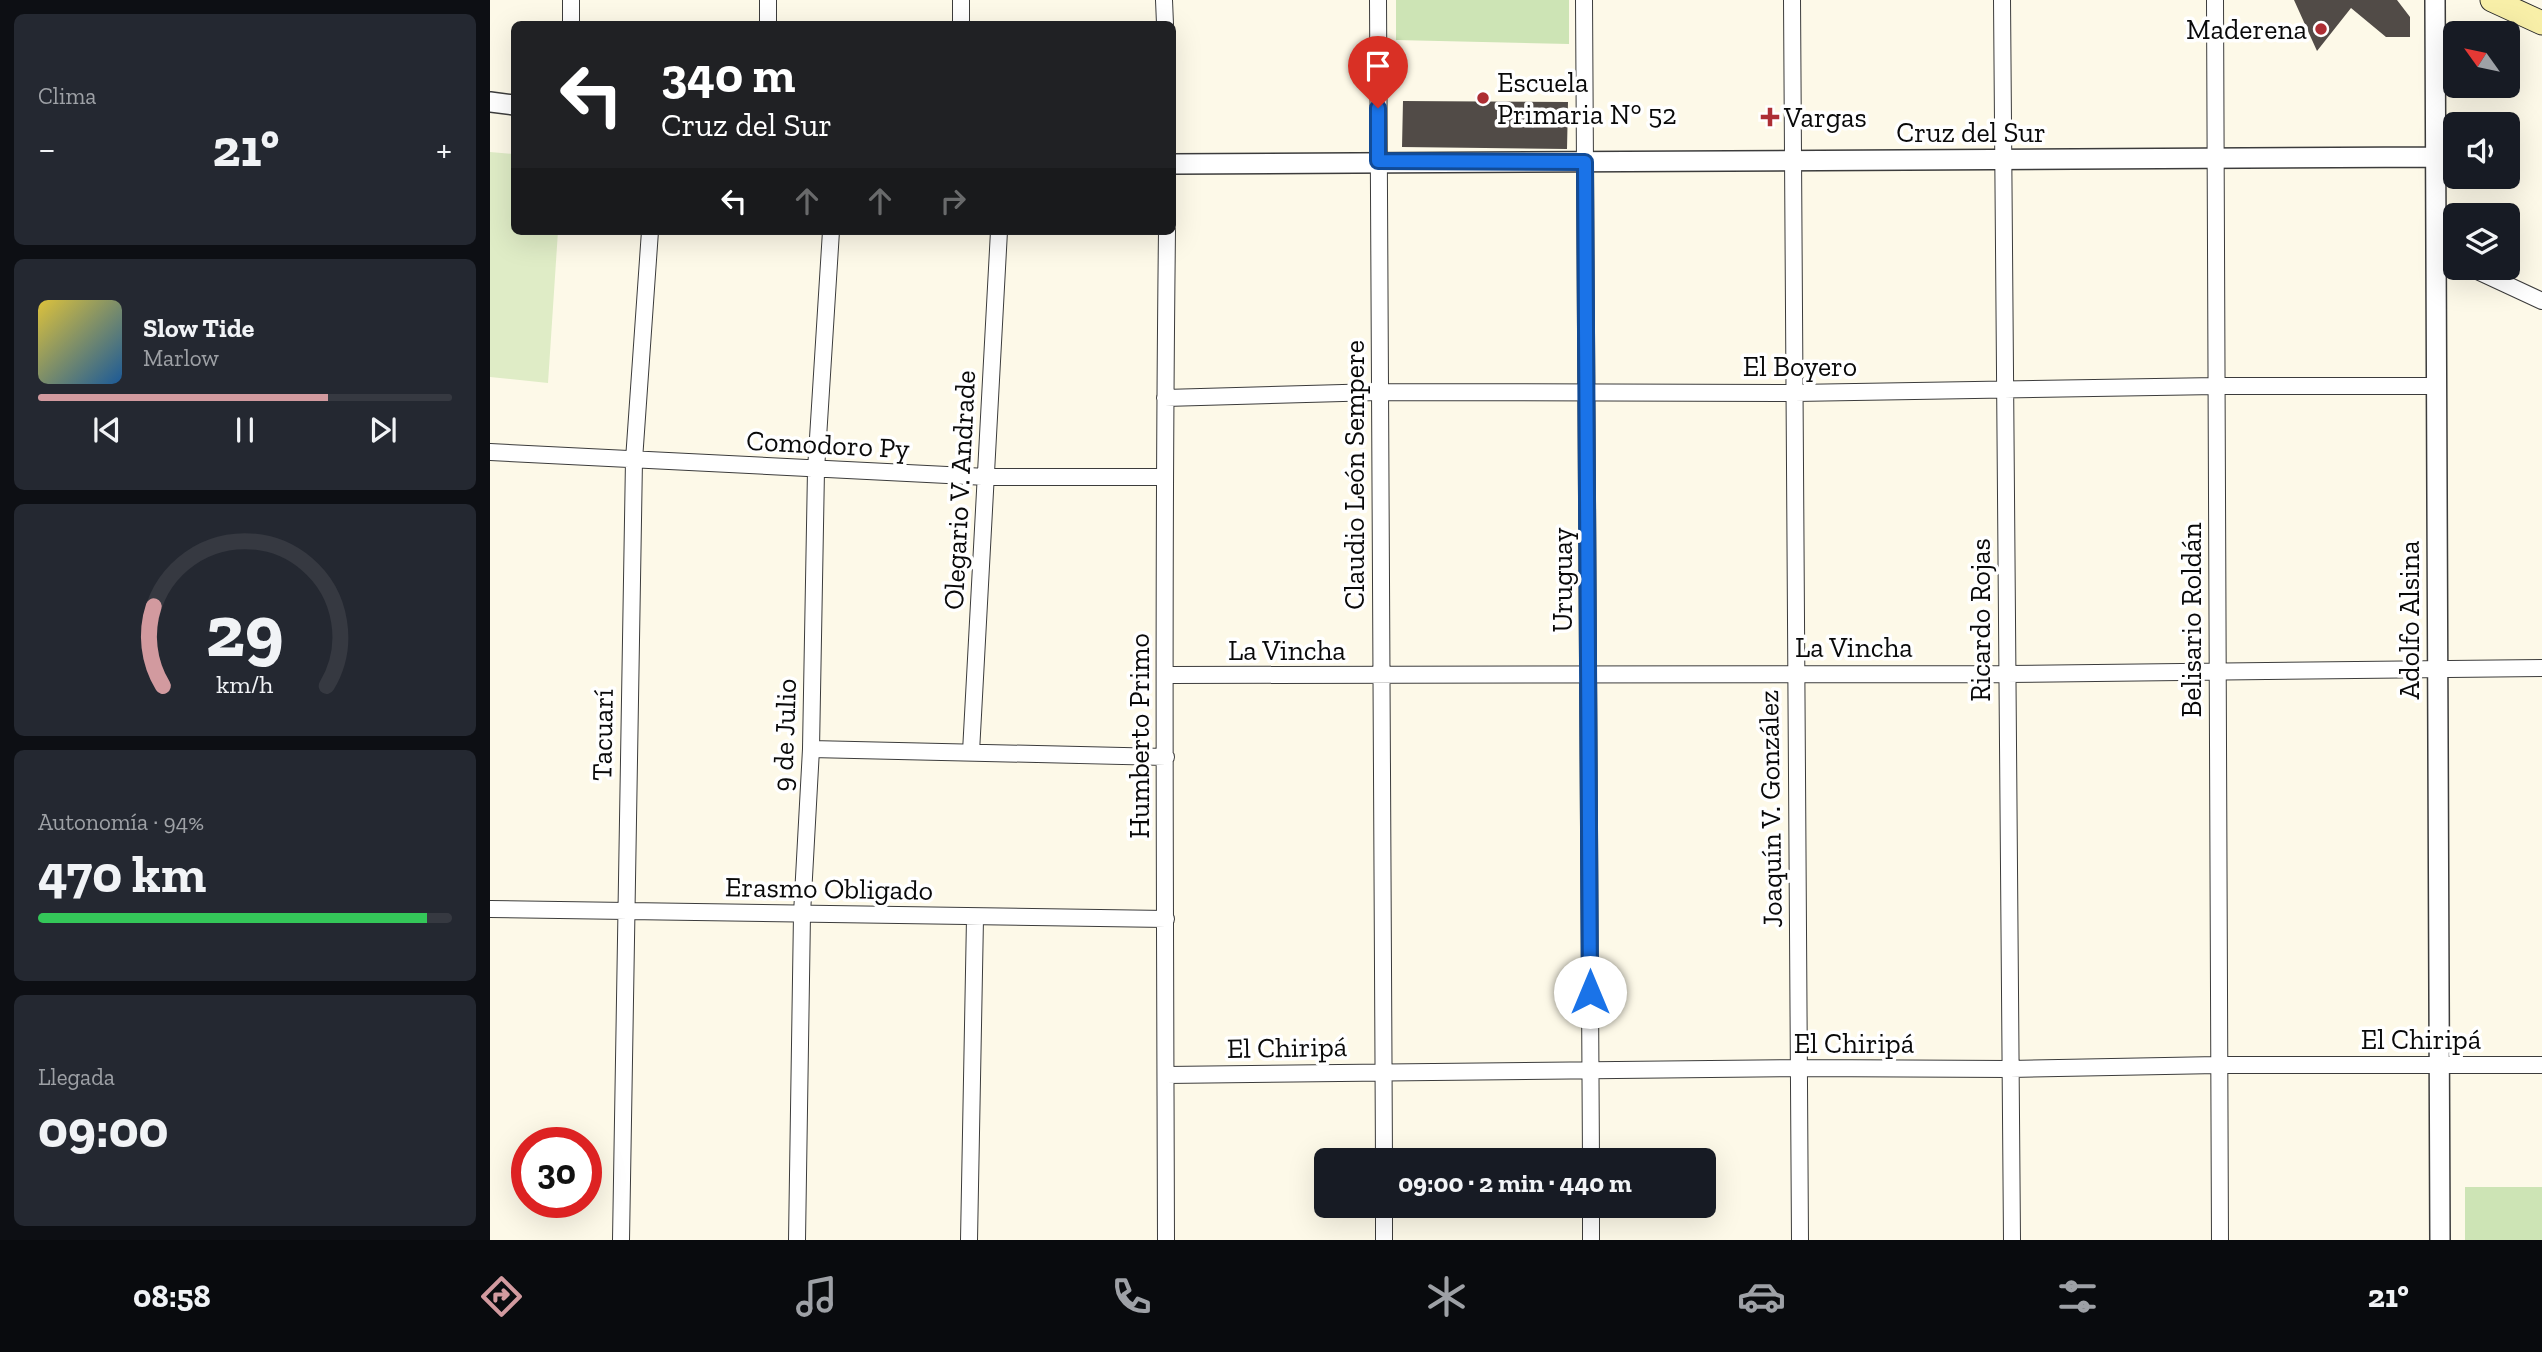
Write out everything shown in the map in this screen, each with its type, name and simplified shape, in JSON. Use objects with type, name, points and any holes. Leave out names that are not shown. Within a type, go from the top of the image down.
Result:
[{"type":"main road","points":[[2492,0],[2542,23]]},
{"type":"street","points":[[570,21],[571,0]]},
{"type":"street","points":[[768,0],[768,21]]},
{"type":"street","points":[[961,0],[961,21]]},
{"type":"street","points":[[1164,0],[1165,21]]},
{"type":"street","name":"Claudio León Sempere","points":[[1378,0],[1384,1148]]},
{"type":"street","name":"Uruguay","points":[[1584,0],[1591,1148]]},
{"type":"street","name":"Joaquín V. González","points":[[1792,0],[1800,1240]]},
{"type":"street","name":"Ricardo Rojas","points":[[2003,0],[2012,1240]]},
{"type":"street","name":"Belisario Roldán","points":[[2215,0],[2218,159],[2220,1240]]},
{"type":"street","name":"Adolfo Alsina","points":[[2435,0],[2440,1240]]},
{"type":"street","points":[[490,103],[511,105]]},
{"type":"street","name":"Cruz del Sur","points":[[1176,164],[2435,157]]},
{"type":"street","name":"Tacuarí","points":[[621,1240],[634,460],[650,235]]},
{"type":"street","name":"9 de Julio","points":[[797,1240],[802,914],[811,749],[816,470],[831,235]]},
{"type":"street","name":"Olegario V. Andrade","points":[[971,752],[999,235]]},
{"type":"street","name":"Humberto Primo","points":[[1166,1240],[1164,477],[1167,235]]},
{"type":"street","points":[[2437,252],[2443,255]]},
{"type":"street","points":[[2496,280],[2542,301]]},
{"type":"street","name":"El Boyero","points":[[1165,398],[1379,392],[1795,393],[2217,386],[2435,386]]},
{"type":"street","points":[[490,452],[490,462]]},
{"type":"street","name":"Comodoro Py","points":[[490,452],[987,477],[1164,477]]},
{"type":"street","name":"La Vincha","points":[[1166,675],[2007,674],[2542,667]]},
{"type":"street","points":[[811,749],[1166,757]]},
{"type":"street","name":"Erasmo Obligado","points":[[490,909],[1166,919]]},
{"type":"street","points":[[969,1240],[975,918]]},
{"type":"street","name":"El Chiripá","points":[[1166,1075],[1799,1068],[2542,1065]]},
{"type":"street","points":[[1384,1218],[1384,1240]]},
{"type":"street","points":[[1591,1218],[1591,1240]]},
{"type":"green space","points":[[1396,0],[1569,0],[1569,44],[1396,40]]},
{"type":"green space","points":[[490,152],[511,154],[511,235],[558,235],[548,383],[490,377]]},
{"type":"green space","points":[[2465,1187],[2542,1187],[2542,1240],[2465,1240]]},
{"type":"building","points":[[2294,0],[2397,0],[2410,17],[2410,37],[2386,37],[2351,8],[2317,51]]},
{"type":"building","points":[[1403,101],[1568,102],[1567,149],[1402,147]]},
{"type":"place","name":"Maderena","points":[[2321,29]]},
{"type":"place","name":"Escuela Primaria N° 52","points":[[1483,98]]},
{"type":"place","name":"Vargas","points":[[1770,117]]},
{"type":"route","points":[[1378,108],[1378,161],[1585,162],[1590,992]]}]
